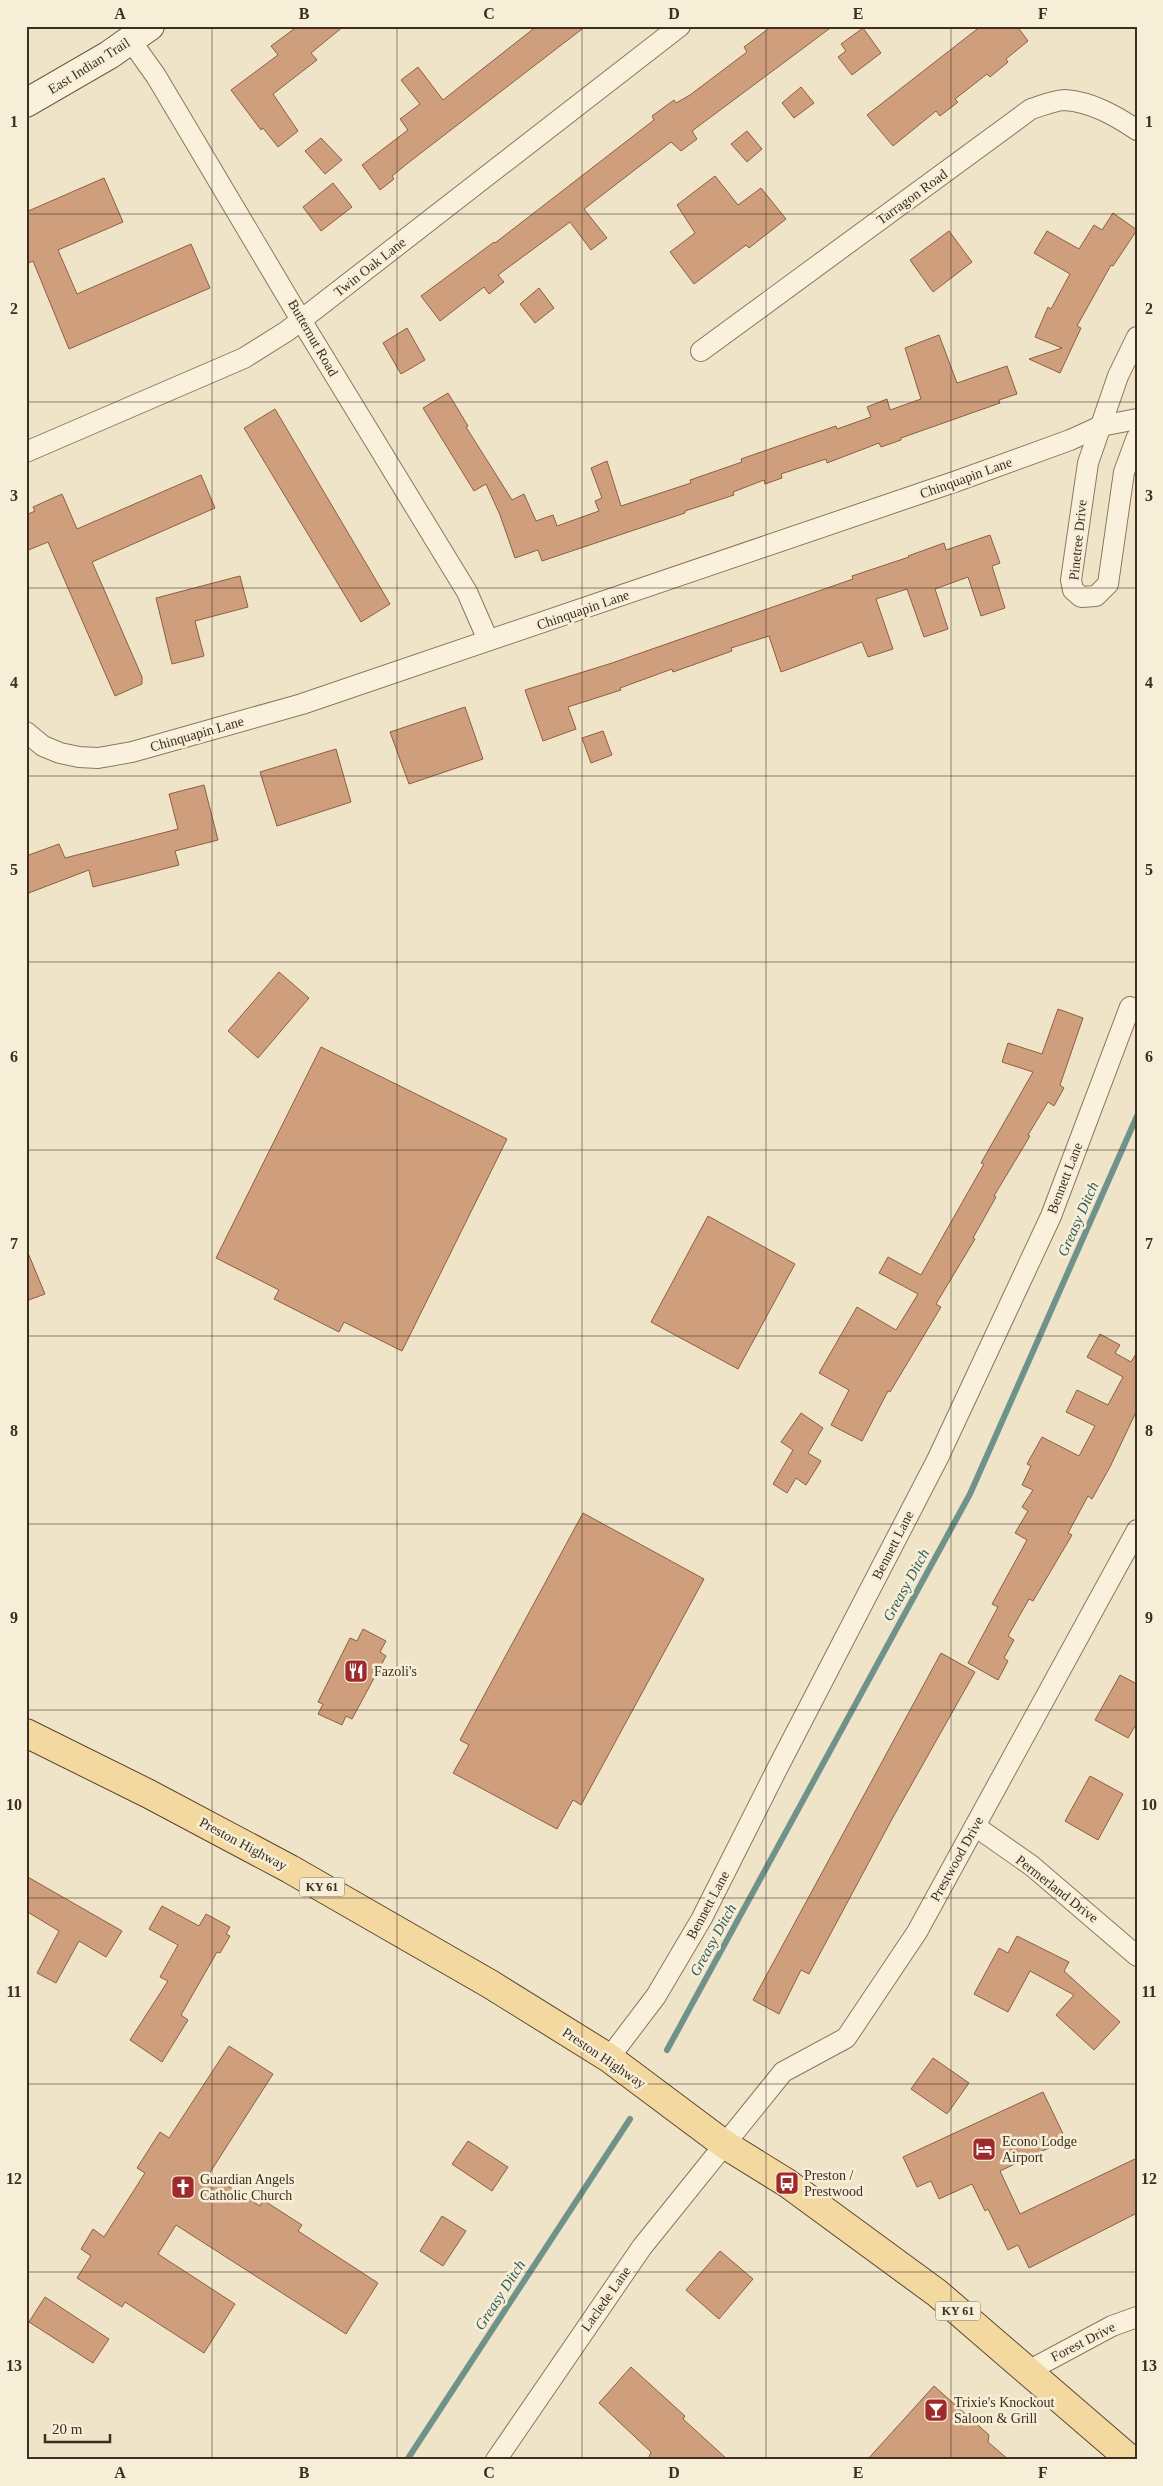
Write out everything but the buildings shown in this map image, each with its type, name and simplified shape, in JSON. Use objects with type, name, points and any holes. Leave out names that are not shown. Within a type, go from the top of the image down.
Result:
[{"type":"main road","name":"East Indian Trail","points":[[26,103],[140,33]]},
{"type":"main road","name":"Preston Highway","points":[[26,1733],[149,1794],[290,1868],[490,1984],[609,2058],[724,2144],[787,2183],[937,2293],[1030,2370],[1131,2460]]},
{"type":"street","name":"Twin Oak Lane","points":[[26,452],[244,358],[288,332],[680,26]]},
{"type":"street","name":"Butternut Road","points":[[140,33],[156,76],[301,320],[468,592],[488,640]]},
{"type":"street","name":"Tarragon Road","points":[[700,351],[1031,109],[1064,100],[1084,104],[1115,115],[1137,130]]},
{"type":"street","name":"Pinetree Drive","points":[[1137,338],[1118,376],[1088,463],[1071,580],[1074,590],[1081,597],[1096,596],[1108,584],[1124,472],[1137,438]]},
{"type":"street","name":"Chinquapin Lane","points":[[26,732],[43,746],[60,753],[79,757],[98,758],[132,752],[302,704],[947,484],[1070,440],[1101,426],[1137,419]]},
{"type":"street","name":"Bennett Lane","points":[[609,2058],[656,1996],[702,1918],[938,1458],[1051,1216],[1130,1007]]},
{"type":"street","name":"Prestwood Drive","points":[[724,2144],[783,2072],[846,2038],[917,1932],[1135,1535]]},
{"type":"street","name":"Permerland Drive","points":[[975,1826],[1032,1866],[1085,1909],[1137,1956]]},
{"type":"street","name":"Laclede Lane","points":[[496,2460],[642,2247],[724,2144]]},
{"type":"street","name":"Forest Drive","points":[[1030,2370],[1112,2326],[1137,2317]]},
{"type":"waterway","name":"Greasy Ditch","points":[[667,2050],[970,1494],[1137,1116]]},
{"type":"waterway","name":"Greasy Ditch","points":[[407,2460],[630,2119]]},
{"type":"place","name":"Fazoli's","points":[[356,1671]]},
{"type":"place","name":"Econo Lodge Airport","points":[[984,2149]]},
{"type":"place","name":"Preston / Prestwood","points":[[787,2183]]},
{"type":"place","name":"Guardian Angels Catholic Church","points":[[183,2187]]},
{"type":"place","name":"Trixie's Knockout Saloon & Grill","points":[[936,2410]]}]
